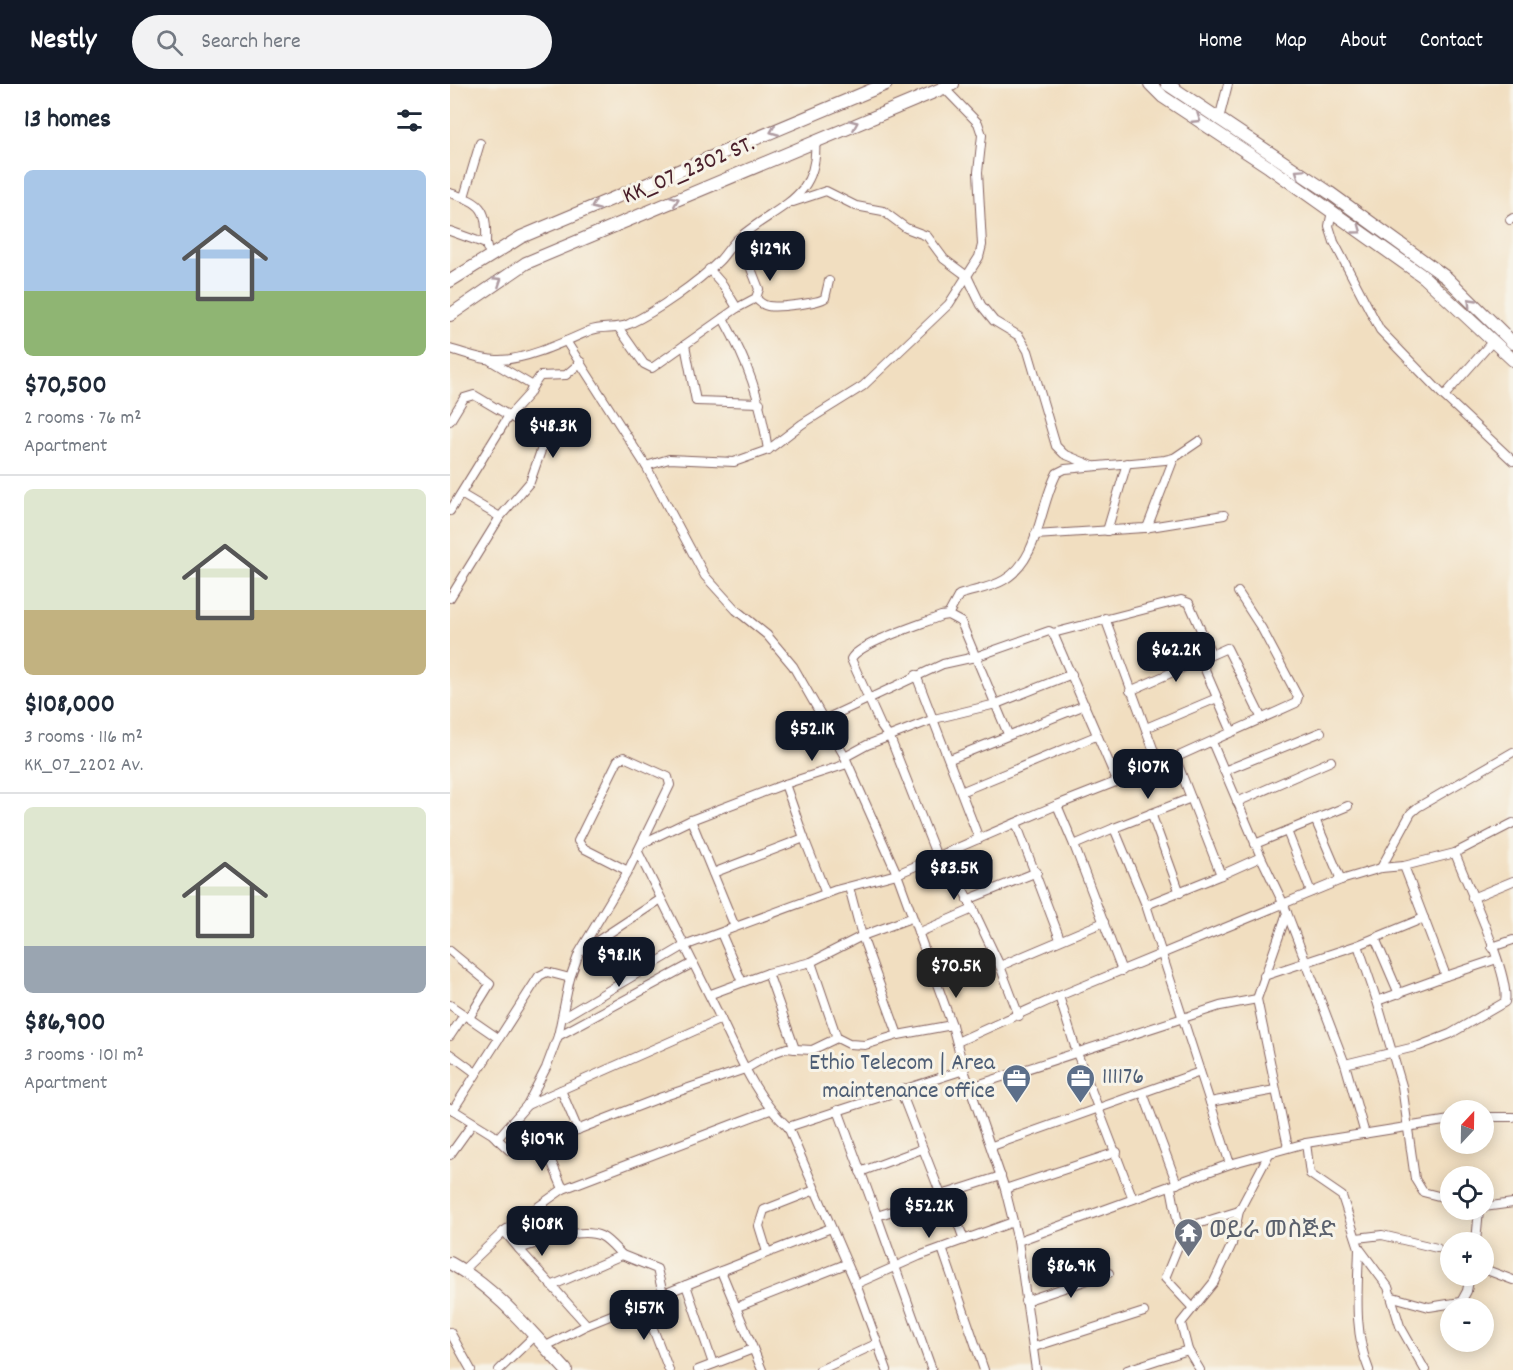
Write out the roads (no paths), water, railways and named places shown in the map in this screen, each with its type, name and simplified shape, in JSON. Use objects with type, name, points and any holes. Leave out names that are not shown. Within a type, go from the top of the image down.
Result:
[{"type":"main road","name":"KK_07_2302 ST.","points":[[450,281],[488,250],[886,84]]},
{"type":"main road","points":[[1150,84],[1163,97],[1330,193],[1447,278],[1513,343]]},
{"type":"main road","points":[[1167,84],[1218,119],[1229,133],[1432,283],[1513,360]]},
{"type":"main road","name":"KK_07_2302 ST.","points":[[450,315],[526,262],[948,86]]},
{"type":"main road","points":[[450,1263],[491,1299],[559,1370]]},
{"type":"main road","points":[[456,1270],[498,1296],[566,1370]]},
{"type":"street","points":[[1218,119],[1228,84]]},
{"type":"street","points":[[646,466],[669,459],[734,462],[768,450],[827,407],[863,386],[949,304],[968,276],[982,245],[978,172],[982,135],[978,123],[948,86]]},
{"type":"street","points":[[793,202],[810,178],[817,154],[815,140]]},
{"type":"street","points":[[464,197],[480,143]]},
{"type":"street","points":[[450,349],[490,360],[505,360],[566,341],[595,329],[628,325],[678,293],[709,269],[739,238],[793,202],[826,191],[856,206],[883,212],[906,228],[927,236],[944,259],[968,276],[981,305],[994,321],[1019,336],[1028,351],[1056,446],[1064,454],[1093,466]]},
{"type":"street","points":[[450,192],[464,197],[485,212],[488,250]]},
{"type":"street","points":[[1332,211],[1329,226],[1334,243],[1380,330],[1444,396],[1513,461]]},
{"type":"street","points":[[450,231],[488,250]]},
{"type":"street","points":[[618,327],[648,368],[652,369],[737,308],[756,298],[759,289],[739,238]]},
{"type":"street","points":[[709,269],[723,285],[737,308]]},
{"type":"street","points":[[756,298],[761,303],[776,306],[819,302],[825,298],[829,281]]},
{"type":"street","points":[[723,318],[745,357],[760,403],[768,450]]},
{"type":"street","points":[[566,341],[646,466],[705,576],[736,610],[749,619],[780,650],[793,666],[846,761],[897,874],[911,918],[952,1025],[964,1070],[992,1146],[1018,1241],[1036,1370]]},
{"type":"street","points":[[1444,396],[1492,342]]},
{"type":"street","points":[[685,345],[696,401],[760,403]]},
{"type":"street","points":[[490,360],[533,386]]},
{"type":"street","points":[[450,511],[508,417],[529,394],[540,376],[566,375],[581,362]]},
{"type":"street","points":[[450,421],[464,398],[471,395],[540,434],[544,445],[530,482],[500,517],[452,592]]},
{"type":"street","points":[[1019,1016],[1000,966],[973,909],[941,855],[889,737],[867,698],[851,659],[868,646],[948,615],[959,595],[1002,581],[1013,574],[1026,559],[1058,473],[1065,469],[1174,458],[1199,441]]},
{"type":"street","points":[[1147,528],[1174,458]]},
{"type":"street","points":[[1107,531],[1127,463]]},
{"type":"street","points":[[461,494],[500,517]]},
{"type":"street","points":[[1035,535],[1147,528],[1224,515]]},
{"type":"street","points":[[562,1018],[684,946],[826,894],[897,874],[1057,805],[1159,765],[1296,703],[1298,697],[1262,629],[1238,592]]},
{"type":"street","points":[[823,720],[943,664],[975,657],[1049,631],[1053,633],[1105,618],[1186,601],[1211,653]]},
{"type":"street","points":[[948,615],[961,622],[1008,734]]},
{"type":"street","points":[[1105,618],[1159,765]]},
{"type":"street","points":[[1053,633],[1117,781]]},
{"type":"street","points":[[1130,691],[1224,648],[1230,650],[1262,719]]},
{"type":"street","points":[[1200,658],[1232,732]]},
{"type":"street","points":[[644,843],[691,820],[846,761],[889,737],[934,719],[996,704],[1072,674]]},
{"type":"street","points":[[916,675],[963,791],[979,839]]},
{"type":"street","points":[[1146,728],[1217,698]]},
{"type":"street","points":[[950,759],[1085,705]]},
{"type":"street","points":[[1224,771],[1321,732]]},
{"type":"street","points":[[963,791],[1096,736]]},
{"type":"street","points":[[1212,742],[1255,844],[1286,909],[1345,1064],[1365,1134]]},
{"type":"street","points":[[1381,868],[1411,813],[1513,752]]},
{"type":"street","points":[[1175,757],[1221,875]]},
{"type":"street","points":[[497,1139],[527,1105],[558,1036],[570,978],[579,953],[628,871],[638,852],[644,843],[670,785],[670,780],[627,758],[621,758],[578,841],[583,849],[628,871]]},
{"type":"street","points":[[1237,802],[1331,761]]},
{"type":"street","points":[[785,784],[826,894]]},
{"type":"street","points":[[1074,845],[1191,798]]},
{"type":"street","points":[[1057,805],[1122,970]]},
{"type":"street","points":[[1255,844],[1348,806]]},
{"type":"street","points":[[1150,813],[1180,893]]},
{"type":"street","points":[[1316,819],[1341,880]]},
{"type":"street","points":[[691,820],[735,927]]},
{"type":"street","points":[[1016,823],[1037,872],[1060,939]]},
{"type":"street","points":[[957,1042],[1221,928],[1286,909],[1311,892],[1341,880],[1381,868],[1404,866],[1455,853],[1513,823]]},
{"type":"street","points":[[1114,828],[1146,904],[1230,1164]]},
{"type":"street","points":[[1287,831],[1311,892]]},
{"type":"street","points":[[713,873],[804,838]]},
{"type":"street","points":[[638,852],[684,946],[711,994],[745,1069],[770,1110],[788,1127],[856,1284],[887,1370]]},
{"type":"street","points":[[1345,1064],[1419,1046],[1450,1034],[1503,1004],[1506,995],[1497,959],[1455,853]]},
{"type":"street","points":[[1146,904],[1180,893],[1261,857]]},
{"type":"street","points":[[1404,866],[1446,976]]},
{"type":"street","points":[[967,900],[1037,872]]},
{"type":"street","points":[[1472,898],[1513,881]]},
{"type":"street","points":[[849,887],[862,936],[898,1035]]},
{"type":"street","points":[[579,953],[660,899]]},
{"type":"street","points":[[918,933],[973,909]]},
{"type":"street","points":[[1286,909],[1257,999],[1288,1147]]},
{"type":"street","points":[[711,994],[768,973],[811,962],[862,936],[911,918]]},
{"type":"street","points":[[1264,976],[1307,964],[1424,918]]},
{"type":"street","points":[[1000,966],[1104,922]]},
{"type":"street","points":[[722,933],[742,982]]},
{"type":"street","points":[[1375,938],[1399,994]]},
{"type":"street","points":[[1492,947],[1513,940]]},
{"type":"street","points":[[1358,945],[1393,1051],[1410,1127],[1415,1179],[1423,1192],[1440,1197]]},
{"type":"street","points":[[450,951],[490,984],[450,1036]]},
{"type":"street","points":[[1377,1001],[1497,959]]},
{"type":"street","points":[[811,962],[837,1038],[849,1044],[865,1045],[898,1035],[952,1025]]},
{"type":"street","points":[[558,1036],[693,963]]},
{"type":"street","points":[[570,978],[547,972],[539,976],[452,1109],[514,1153],[544,1144],[662,1097],[745,1069],[787,1048],[812,1050],[837,1038]]},
{"type":"street","points":[[768,973],[795,1049]]},
{"type":"street","points":[[1059,996],[1077,1053],[1101,1108],[1134,1199]]},
{"type":"street","points":[[971,1087],[1220,1006],[1257,999]]},
{"type":"street","points":[[450,1005],[498,1038]]},
{"type":"street","points":[[527,1105],[721,1019]]},
{"type":"street","points":[[450,1054],[476,1073]]},
{"type":"street","points":[[788,1127],[964,1070]]},
{"type":"street","points":[[992,1146],[1200,1072]]},
{"type":"street","points":[[561,1090],[578,1130]]},
{"type":"street","points":[[1210,1102],[1275,1090]]},
{"type":"street","points":[[901,1092],[922,1149],[964,1240]]},
{"type":"street","points":[[1143,1093],[1174,1186],[1181,1229],[1179,1249],[1165,1278],[1193,1308]]},
{"type":"street","points":[[456,1270],[504,1231],[563,1189],[770,1110]]},
{"type":"street","points":[[838,1110],[932,1370]]},
{"type":"street","points":[[1494,1117],[1513,1117]]},
{"type":"street","points":[[1018,1241],[1230,1164],[1288,1147],[1440,1122]]},
{"type":"street","points":[[450,1155],[472,1123]]},
{"type":"street","points":[[1306,1143],[1310,1174],[1342,1196],[1357,1238],[1359,1248],[1356,1302],[1361,1340],[1370,1370]]},
{"type":"street","points":[[544,1144],[563,1189]]},
{"type":"street","points":[[860,1172],[922,1149]]},
{"type":"street","points":[[1005,1190],[1117,1152]]},
{"type":"street","points":[[1200,1370],[1188,1350],[1181,1323],[1214,1282],[1232,1244],[1239,1211],[1269,1154]]},
{"type":"street","points":[[877,1216],[1001,1176]]},
{"type":"street","points":[[768,1252],[759,1226],[764,1210],[815,1190]]},
{"type":"street","points":[[1494,1206],[1513,1203]]},
{"type":"street","points":[[1181,1229],[1239,1211]]},
{"type":"street","points":[[856,1284],[896,1266],[1013,1222]]},
{"type":"street","points":[[544,1347],[587,1325],[831,1228]]},
{"type":"street","points":[[504,1231],[587,1325]]},
{"type":"street","points":[[519,1249],[568,1235],[601,1236],[622,1255],[657,1269],[663,1294]]},
{"type":"street","points":[[1357,1238],[1382,1235],[1437,1248]]},
{"type":"street","points":[[942,1248],[984,1370]]},
{"type":"street","points":[[1359,1248],[1393,1297],[1400,1326],[1425,1370]]},
{"type":"street","points":[[551,1286],[622,1255]]},
{"type":"street","points":[[737,1307],[846,1264]]},
{"type":"street","points":[[721,1271],[762,1370]]},
{"type":"street","points":[[1025,1301],[1109,1273]]},
{"type":"street","points":[[1494,1273],[1513,1280]]},
{"type":"street","points":[[686,1285],[713,1364]]},
{"type":"street","points":[[1393,1297],[1429,1307],[1440,1306]]},
{"type":"street","points":[[643,1303],[669,1370]]},
{"type":"street","points":[[1034,1347],[1144,1312]]},
{"type":"street","points":[[450,1332],[471,1370]]},
{"type":"street","points":[[500,1370],[530,1340]]},
{"type":"street","points":[[820,1370],[836,1367],[876,1344]]},
{"type":"street","points":[[698,1370],[753,1349]]},
{"type":"street","points":[[1127,1370],[1188,1350]]},
{"type":"place","name":"Ethio Telecom | Area maintenance office","points":[[1016,1104]]},
{"type":"place","name":"111176","points":[[1081,1104]]},
{"type":"place","name":"ወይራ መስጅድ","points":[[1188,1258]]}]
